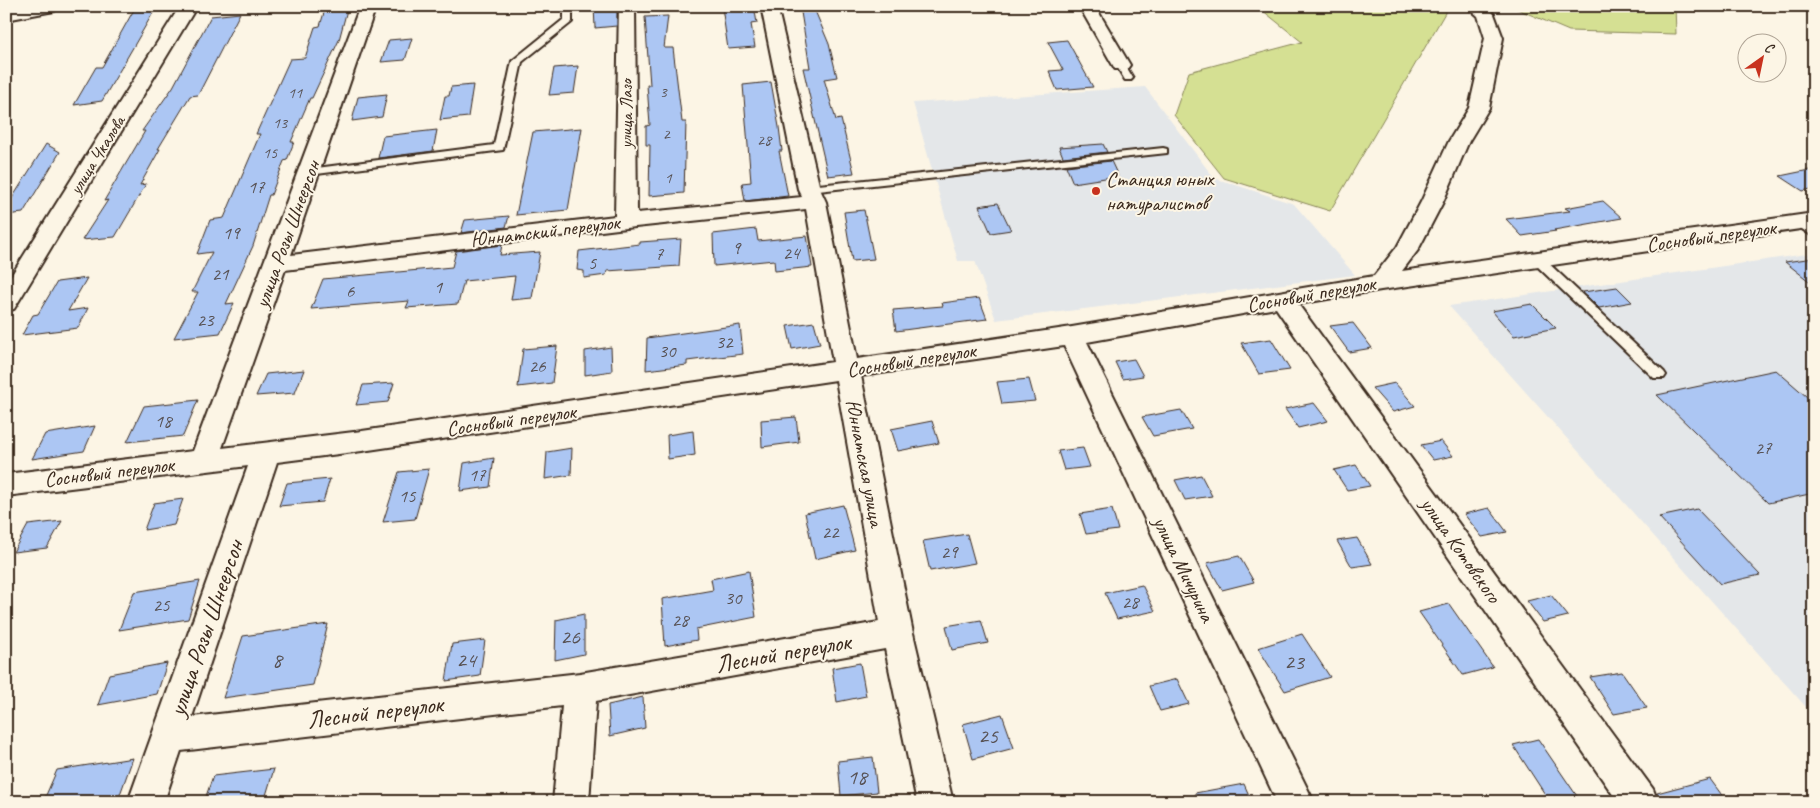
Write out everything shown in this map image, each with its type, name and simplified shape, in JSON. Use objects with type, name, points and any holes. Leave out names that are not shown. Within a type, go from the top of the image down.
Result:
[{"type":"street","points":[[6,15],[54,6]]},
{"type":"street","name":"улица Чкалова","points":[[6,303],[189,6]]},
{"type":"street","name":"улица Розы Шнеерсон","points":[[203,461],[368,6]]},
{"type":"street","name":"улица Лазо","points":[[626,221],[627,6]]},
{"type":"street","name":"Юннатская улица","points":[[769,6],[812,195],[897,633],[934,802]]},
{"type":"street","points":[[1087,6],[1124,72]]},
{"type":"street","points":[[1382,282],[1407,250],[1432,202],[1459,141],[1479,108],[1494,38],[1486,14],[1474,6]]},
{"type":"street","name":"Юннатский переулок","points":[[276,264],[626,221],[812,195]]},
{"type":"street","name":"Сосновый переулок","points":[[6,484],[371,440],[1072,336],[1382,282],[1809,225]]},
{"type":"street","name":"улица Котовского","points":[[1282,299],[1640,802]]},
{"type":"street","name":"улица Мичурина","points":[[1072,336],[1296,802]]},
{"type":"street","name":"улица Розы Шнеерсон","points":[[146,802],[266,453]]},
{"type":"street","name":"Лесной переулок","points":[[170,736],[580,688],[897,633]]},
{"type":"street","points":[[571,802],[580,688]]},
{"type":"lane","points":[[309,172],[499,148],[518,61],[568,20],[568,6]]},
{"type":"lane","points":[[812,195],[1163,151]]},
{"type":"lane","points":[[1539,261],[1659,375]]},
{"type":"shaded area","name":"Станция юных натуралистов","points":[[1145,87],[1214,178],[1294,204],[1355,275],[996,320],[975,261],[958,261],[913,103]]},
{"type":"shaded area","points":[[1814,253],[1814,716],[1449,306]]},
{"type":"green space","points":[[1257,6],[1449,6],[1330,211],[1224,178],[1174,115],[1189,72],[1302,42]]},
{"type":"green space","points":[[1510,6],[1675,6],[1676,34],[1569,31]]},
{"type":"building","points":[[136,6],[157,6],[102,101],[74,105],[96,67],[102,67]]},
{"type":"building","points":[[326,6],[348,6],[339,40],[312,98],[310,98],[291,142],[294,142],[287,160],[284,161],[271,195],[269,195],[253,246],[226,304],[234,303],[220,333],[174,338],[198,292],[192,292],[212,252],[197,254],[210,220],[224,218],[260,134],[256,134],[290,59],[305,58],[315,27],[320,26]]},
{"type":"building","points":[[594,6],[617,6],[617,26],[595,28]]},
{"type":"building","points":[[754,6],[757,23],[751,24],[755,47],[728,49],[722,7]]},
{"type":"building","points":[[800,6],[813,6],[829,44],[837,77],[824,79],[836,120],[841,119],[854,173],[828,176],[803,68],[810,68]]},
{"type":"building","points":[[240,13],[198,95],[190,96],[158,149],[160,149],[140,185],[146,184],[115,237],[82,240],[108,200],[104,201],[145,131],[142,131],[173,87],[211,16]]},
{"type":"building","points":[[668,16],[664,48],[673,48],[682,122],[686,122],[684,193],[649,196],[650,145],[646,145],[646,126],[650,125],[647,85],[650,85],[645,17]]},
{"type":"building","points":[[412,38],[405,60],[381,62],[389,40]]},
{"type":"building","points":[[1067,40],[1093,87],[1057,90],[1049,71],[1063,70],[1048,42]]},
{"type":"building","points":[[578,66],[574,93],[549,95],[554,68]]},
{"type":"building","points":[[771,82],[782,151],[779,151],[788,196],[745,201],[742,183],[751,182],[743,85]]},
{"type":"building","points":[[473,85],[468,117],[440,120],[445,96],[449,96],[451,87]]},
{"type":"building","points":[[387,94],[382,117],[352,121],[358,97]]},
{"type":"building","points":[[582,128],[568,210],[516,215],[533,132]]},
{"type":"building","points":[[437,130],[433,151],[378,158],[383,136]]},
{"type":"building","points":[[46,144],[60,152],[23,213],[6,215],[6,208]]},
{"type":"building","points":[[1103,144],[1107,152],[1063,157],[1059,147]]},
{"type":"building","points":[[1111,161],[1118,176],[1073,183],[1066,166]]},
{"type":"building","points":[[1814,169],[1814,188],[1803,191],[1780,176]]},
{"type":"building","points":[[1603,201],[1622,218],[1522,236],[1506,219],[1570,211],[1565,208]]},
{"type":"building","points":[[998,203],[1011,230],[991,233],[979,206]]},
{"type":"building","points":[[864,210],[874,259],[852,261],[844,212]]},
{"type":"building","points":[[509,216],[506,227],[461,233],[465,220]]},
{"type":"building","points":[[756,229],[758,241],[807,236],[812,267],[775,271],[774,260],[714,266],[713,234]]},
{"type":"building","points":[[681,239],[679,266],[607,271],[606,275],[584,278],[584,271],[577,270],[579,251],[640,244],[640,242]]},
{"type":"building","points":[[502,245],[500,255],[540,252],[532,298],[511,300],[515,276],[464,281],[458,304],[406,308],[409,301],[311,309],[323,279],[452,267],[456,251]]},
{"type":"building","points":[[1814,258],[1814,285],[1785,262]]},
{"type":"building","points":[[87,278],[68,311],[88,308],[78,328],[22,335],[33,315],[38,314],[57,282]]},
{"type":"building","points":[[1617,287],[1632,302],[1599,308],[1583,292]]},
{"type":"building","points":[[979,298],[987,319],[896,331],[893,310],[943,306],[942,303]]},
{"type":"building","points":[[1532,304],[1556,328],[1514,336],[1492,311]]},
{"type":"building","points":[[814,322],[820,344],[792,349],[787,326]]},
{"type":"building","points":[[1353,323],[1372,348],[1349,352],[1330,326]]},
{"type":"building","points":[[740,325],[743,354],[687,361],[687,365],[646,370],[647,338]]},
{"type":"building","points":[[1271,339],[1290,370],[1259,374],[1241,343]]},
{"type":"building","points":[[557,346],[552,383],[518,387],[523,349]]},
{"type":"building","points":[[611,347],[612,371],[585,375],[585,351]]},
{"type":"building","points":[[1134,359],[1143,376],[1123,379],[1115,362]]},
{"type":"building","points":[[304,370],[295,393],[256,396],[266,374]]},
{"type":"building","points":[[1776,370],[1814,403],[1814,493],[1768,503],[1657,395]]},
{"type":"building","points":[[1029,379],[1035,401],[1002,404],[997,382]]},
{"type":"building","points":[[394,383],[388,402],[356,405],[363,385]]},
{"type":"building","points":[[1395,383],[1415,406],[1393,412],[1372,388]]},
{"type":"building","points":[[198,400],[183,436],[127,442],[144,406]]},
{"type":"building","points":[[1314,403],[1328,421],[1298,428],[1285,409]]},
{"type":"building","points":[[1181,410],[1192,429],[1153,436],[1142,417]]},
{"type":"building","points":[[796,417],[799,442],[762,447],[761,420]]},
{"type":"building","points":[[932,421],[939,443],[898,451],[891,429]]},
{"type":"building","points":[[95,426],[84,451],[32,459],[45,434]]},
{"type":"building","points":[[693,431],[695,455],[668,459],[667,435]]},
{"type":"building","points":[[1441,441],[1453,456],[1433,460],[1421,445]]},
{"type":"building","points":[[572,448],[571,475],[545,479],[547,452]]},
{"type":"building","points":[[1083,448],[1090,467],[1064,470],[1058,451]]},
{"type":"building","points":[[494,458],[490,487],[460,491],[464,463]]},
{"type":"building","points":[[1356,465],[1370,486],[1347,490],[1334,470]]},
{"type":"building","points":[[429,469],[415,519],[383,522],[399,472]]},
{"type":"building","points":[[1201,475],[1212,496],[1185,500],[1175,480]]},
{"type":"building","points":[[330,479],[323,502],[279,506],[287,483]]},
{"type":"building","points":[[183,499],[174,525],[144,530],[154,503]]},
{"type":"building","points":[[843,505],[855,550],[815,559],[805,513]]},
{"type":"building","points":[[1489,508],[1507,532],[1482,537],[1464,514]]},
{"type":"building","points":[[1112,509],[1118,530],[1086,534],[1080,514]]},
{"type":"building","points":[[1697,509],[1760,575],[1720,584],[1659,517]]},
{"type":"building","points":[[62,521],[47,548],[13,552],[28,525]]},
{"type":"building","points":[[967,534],[975,563],[930,571],[923,541]]},
{"type":"building","points":[[1357,538],[1372,564],[1352,567],[1337,541]]},
{"type":"building","points":[[1239,556],[1254,582],[1222,590],[1207,563]]},
{"type":"building","points":[[749,571],[756,617],[696,629],[697,640],[665,646],[662,599],[713,590],[711,579]]},
{"type":"building","points":[[200,581],[188,619],[119,630],[134,592]]},
{"type":"building","points":[[1142,585],[1155,611],[1117,619],[1105,593]]},
{"type":"building","points":[[1551,595],[1568,616],[1543,622],[1527,601]]},
{"type":"building","points":[[1449,604],[1493,667],[1463,675],[1419,612]]},
{"type":"building","points":[[584,614],[584,654],[555,660],[556,620]]},
{"type":"building","points":[[981,620],[988,643],[952,650],[946,626]]},
{"type":"building","points":[[328,624],[313,685],[223,698],[243,636]]},
{"type":"building","points":[[1302,634],[1330,677],[1285,691],[1258,648]]},
{"type":"building","points":[[485,640],[480,676],[446,681],[452,644]]},
{"type":"building","points":[[167,663],[157,694],[98,705],[109,674]]},
{"type":"building","points":[[860,663],[866,696],[837,702],[832,668]]},
{"type":"building","points":[[1622,672],[1647,708],[1614,714],[1590,677]]},
{"type":"building","points":[[1177,679],[1189,704],[1160,711],[1149,686]]},
{"type":"building","points":[[643,697],[645,728],[610,736],[608,705]]},
{"type":"building","points":[[1002,714],[1014,748],[973,759],[963,724]]},
{"type":"building","points":[[1538,739],[1581,802],[1550,802],[1513,745]]},
{"type":"building","points":[[873,757],[877,792],[841,796],[838,761]]},
{"type":"building","points":[[133,758],[118,800],[43,802],[57,770]]},
{"type":"building","points":[[274,769],[264,802],[204,802],[213,776]]},
{"type":"building","points":[[1710,779],[1727,802],[1660,802],[1657,793]]},
{"type":"building","points":[[1244,784],[1252,802],[1196,802],[1195,793]]},
{"type":"place","name":"Станция юных натуралистов","points":[[1096,191]]}]
